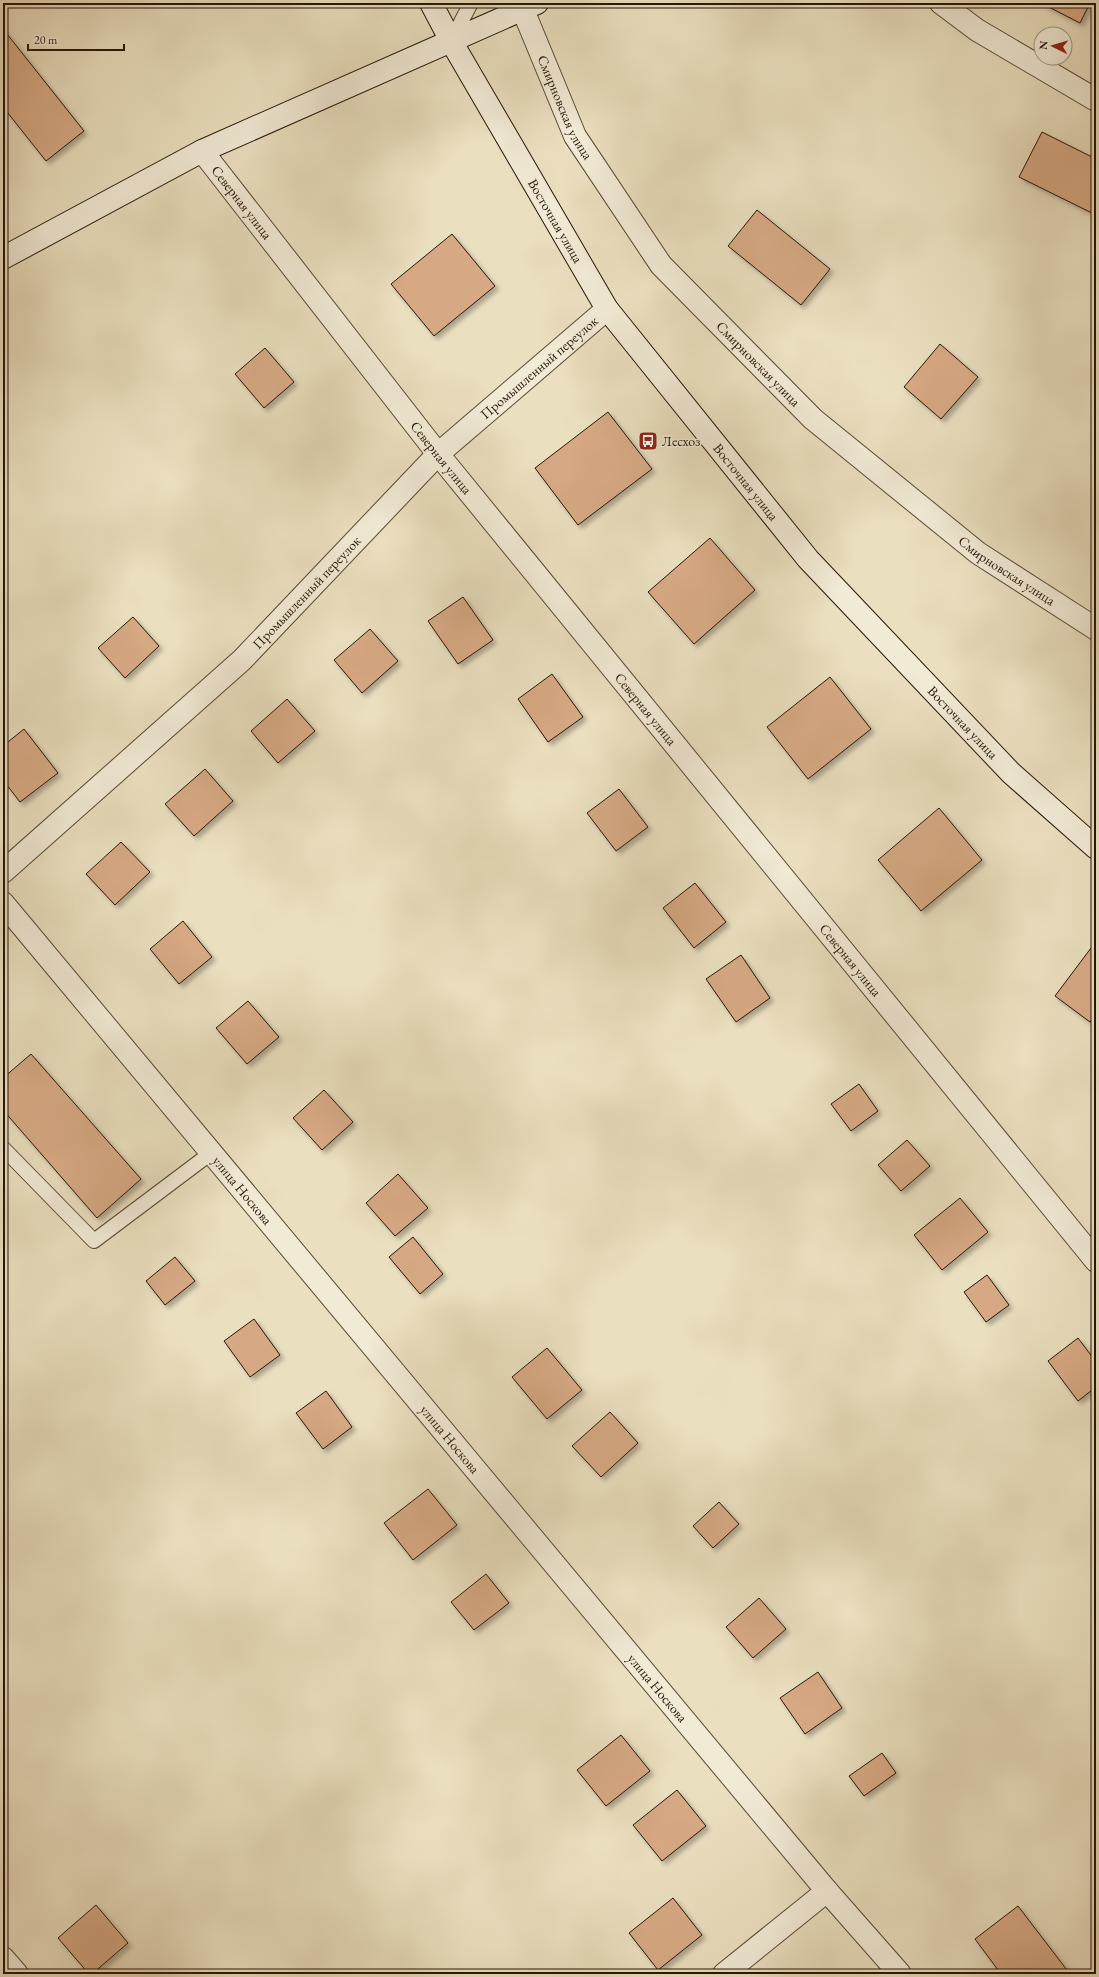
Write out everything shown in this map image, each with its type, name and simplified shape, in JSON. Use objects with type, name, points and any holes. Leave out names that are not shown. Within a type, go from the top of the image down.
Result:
[{"type":"street","name":"Восточная улица","points":[[431,3],[451,41],[607,309],[808,559],[1011,773],[1096,848]]},
{"type":"street","points":[[941,3],[977,30],[1096,100]]},
{"type":"street","points":[[3,258],[202,151],[530,6]]},
{"type":"street","name":"Смирновская улица","points":[[530,6],[575,136],[662,265],[813,419],[978,553],[1096,629]]},
{"type":"street","name":"Северная улица","points":[[202,151],[438,454],[1096,1261]]},
{"type":"street","name":"Промышленный переулок","points":[[3,872],[242,660],[438,454],[607,309]]},
{"type":"street","name":"улица Носкова","points":[[3,903],[827,1891],[900,1974]]},
{"type":"street","points":[[724,1974],[827,1891]]},
{"type":"street","points":[[3,1958],[17,1974]]},
{"type":"lane","points":[[451,41],[471,3]]},
{"type":"lane","points":[[3,1148],[94,1241],[212,1153]]},
{"type":"building","points":[[1041,3],[1090,3],[1080,23]]},
{"type":"building","points":[[3,29],[84,131],[46,161],[3,107]]},
{"type":"building","points":[[1042,132],[1096,159],[1096,215],[1019,177]]},
{"type":"building","points":[[757,210],[830,269],[801,305],[728,246]]},
{"type":"building","points":[[452,234],[495,286],[434,336],[391,284]]},
{"type":"building","points":[[940,344],[978,377],[941,419],[904,387]]},
{"type":"building","points":[[265,348],[294,382],[264,408],[235,374]]},
{"type":"building","points":[[608,412],[652,469],[578,525],[535,468]]},
{"type":"building","points":[[710,538],[755,590],[694,644],[648,592]]},
{"type":"building","points":[[463,597],[493,640],[458,664],[428,621]]},
{"type":"building","points":[[133,617],[159,646],[125,678],[98,648]]},
{"type":"building","points":[[370,629],[398,661],[362,693],[334,660]]},
{"type":"building","points":[[552,674],[583,717],[548,742],[518,699]]},
{"type":"building","points":[[830,677],[871,729],[808,779],[767,727]]},
{"type":"building","points":[[287,699],[315,731],[278,763],[251,731]]},
{"type":"building","points":[[24,729],[58,773],[20,802],[3,780],[3,746]]},
{"type":"building","points":[[205,769],[233,801],[194,836],[165,804]]},
{"type":"building","points":[[619,789],[648,827],[616,851],[587,813]]},
{"type":"building","points":[[939,808],[982,860],[921,911],[878,860]]},
{"type":"building","points":[[121,842],[150,872],[115,905],[86,874]]},
{"type":"building","points":[[695,883],[726,922],[694,948],[663,908]]},
{"type":"building","points":[[183,921],[212,957],[179,984],[150,949]]},
{"type":"building","points":[[1091,948],[1096,952],[1096,1014],[1090,1022],[1055,996]]},
{"type":"building","points":[[741,955],[770,998],[736,1022],[706,979]]},
{"type":"building","points":[[248,1001],[279,1037],[247,1064],[216,1028]]},
{"type":"building","points":[[31,1054],[141,1179],[97,1218],[3,1110],[3,1078]]},
{"type":"building","points":[[859,1084],[878,1111],[851,1131],[831,1104]]},
{"type":"building","points":[[324,1090],[353,1122],[322,1150],[293,1118]]},
{"type":"building","points":[[907,1140],[930,1166],[901,1191],[878,1165]]},
{"type":"building","points":[[398,1174],[428,1208],[395,1236],[366,1203]]},
{"type":"building","points":[[960,1198],[988,1232],[942,1270],[914,1235]]},
{"type":"building","points":[[413,1237],[443,1274],[420,1294],[389,1257]]},
{"type":"building","points":[[175,1257],[195,1281],[165,1305],[146,1281]]},
{"type":"building","points":[[987,1275],[1009,1305],[986,1322],[964,1292]]},
{"type":"building","points":[[254,1319],[280,1355],[250,1377],[224,1341]]},
{"type":"building","points":[[1078,1338],[1096,1362],[1096,1387],[1078,1401],[1048,1361]]},
{"type":"building","points":[[547,1348],[582,1390],[547,1419],[512,1377]]},
{"type":"building","points":[[326,1391],[352,1427],[323,1449],[296,1413]]},
{"type":"building","points":[[610,1412],[638,1443],[601,1477],[572,1446]]},
{"type":"building","points":[[428,1489],[457,1525],[413,1560],[384,1523]]},
{"type":"building","points":[[719,1502],[739,1524],[713,1548],[693,1526]]},
{"type":"building","points":[[486,1574],[509,1603],[474,1630],[451,1602]]},
{"type":"building","points":[[759,1598],[786,1629],[753,1658],[726,1627]]},
{"type":"building","points":[[818,1672],[842,1708],[805,1734],[780,1698]]},
{"type":"building","points":[[621,1735],[650,1771],[606,1806],[577,1770]]},
{"type":"building","points":[[882,1753],[896,1773],[864,1796],[849,1776]]},
{"type":"building","points":[[677,1790],[706,1826],[662,1861],[633,1825]]},
{"type":"building","points":[[673,1898],[702,1935],[658,1970],[629,1933]]},
{"type":"building","points":[[96,1905],[128,1943],[92,1974],[89,1974],[58,1938]]},
{"type":"building","points":[[1018,1906],[1070,1974],[1001,1974],[975,1939]]},
{"type":"place","name":"Лесхоз","points":[[648,441]]}]
